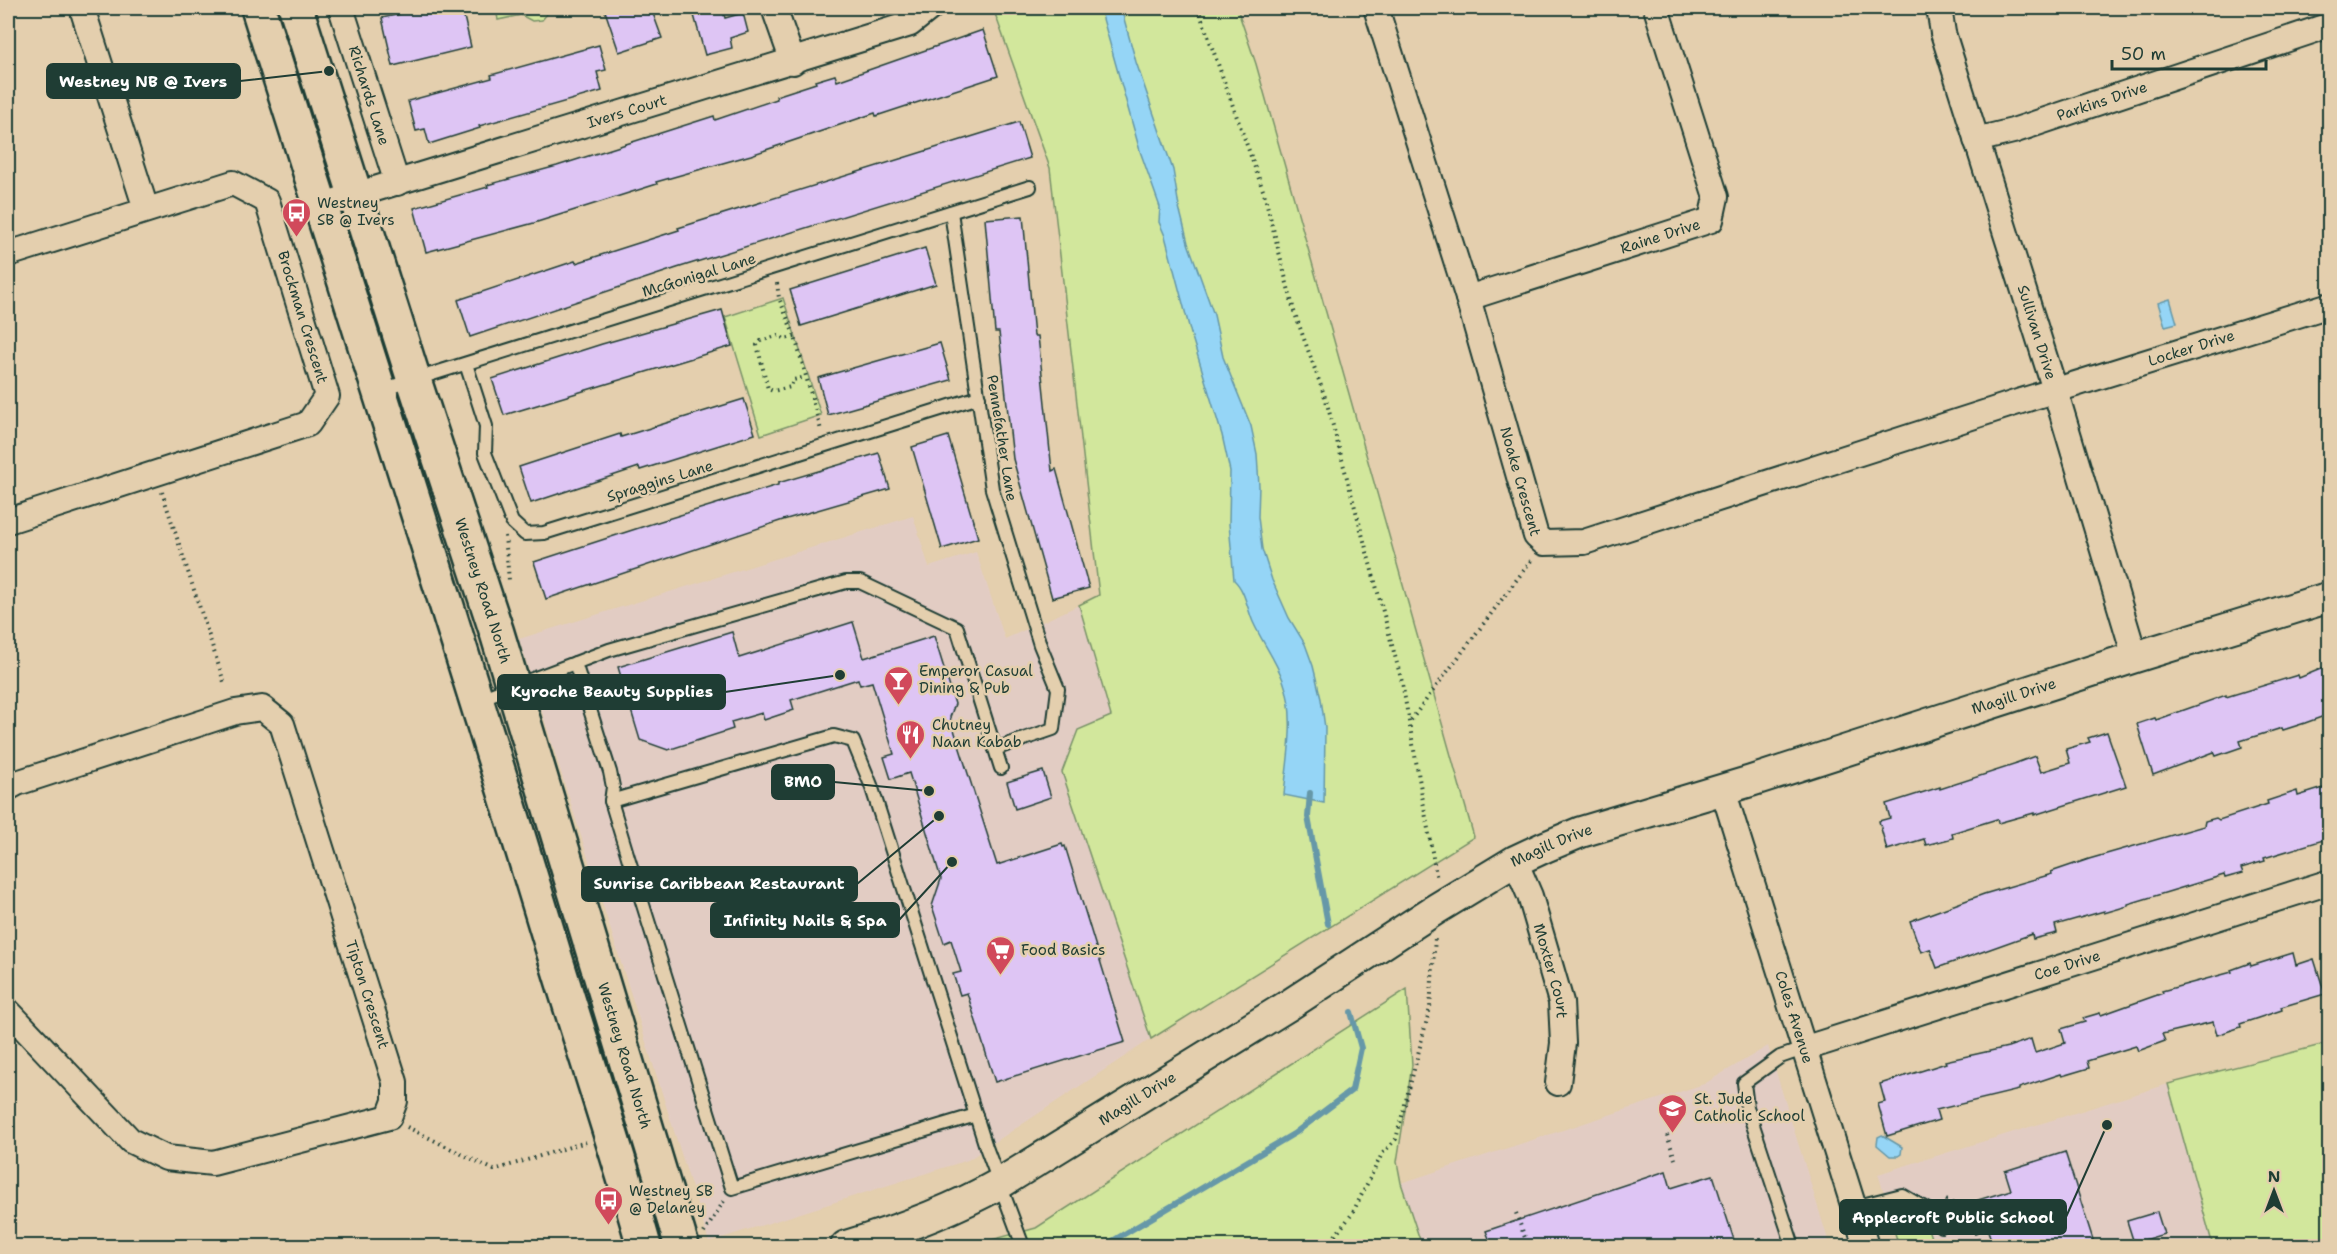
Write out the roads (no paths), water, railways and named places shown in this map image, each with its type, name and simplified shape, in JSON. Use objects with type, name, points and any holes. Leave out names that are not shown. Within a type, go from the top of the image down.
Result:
[{"type":"main road","name":"Westney Road North","points":[[258,8],[477,700],[585,992],[691,1242]]},
{"type":"main road","name":"Westney Road North","points":[[296,8],[513,688],[585,992],[613,1136],[644,1246]]},
{"type":"street","points":[[82,8],[146,209]]},
{"type":"street","name":"Richards Lane","points":[[341,8],[397,183]]},
{"type":"street","points":[[774,8],[793,62]]},
{"type":"street","name":"Ivers Court","points":[[320,206],[793,62],[910,24],[930,8]]},
{"type":"street","name":"Noake Crescent","points":[[1376,8],[1468,298],[1536,536],[1544,543],[1584,542],[2055,390]]},
{"type":"street","name":"Raine Drive","points":[[1468,298],[1711,220],[1716,198],[1656,8]]},
{"type":"street","name":"Sullivan Drive","points":[[1939,8],[1943,33],[2055,390],[2135,657]]},
{"type":"street","name":"Parkins Drive","points":[[1976,140],[2013,131],[2330,25]]},
{"type":"street","name":"Brockman Crescent","points":[[8,254],[232,183],[267,201],[327,396],[308,424],[8,521]]},
{"type":"street","name":"Locker Drive","points":[[2055,390],[2330,305]]},
{"type":"street","name":"Magill Drive","points":[[846,1246],[898,1230],[974,1198],[999,1184],[1515,861],[1581,832],[1723,790],[2135,657],[2330,597]]},
{"type":"street","name":"Tipton Crescent","points":[[8,788],[16,783],[235,712],[261,708],[282,724],[395,1082],[395,1101],[389,1117],[213,1164],[166,1158],[131,1141],[8,1011]]},
{"type":"street","name":"Coles Avenue","points":[[1723,790],[1806,1048],[1866,1246]]},
{"type":"street","name":"Moxter Court","points":[[1515,861],[1530,896],[1561,1002],[1563,1043],[1558,1083]]},
{"type":"street","name":"Coe Drive","points":[[1806,1048],[2330,882]]},
{"type":"lane","name":"McGonigal Lane","points":[[378,391],[1030,187]]},
{"type":"lane","name":"Pennefather Lane","points":[[951,212],[992,489],[1040,645],[1058,689],[1053,729],[995,749]]},
{"type":"lane","name":"Spraggins Lane","points":[[466,364],[486,426],[485,453],[512,522],[525,534],[544,533],[980,397]]},
{"type":"lane","points":[[477,700],[609,650],[846,582],[860,582],[957,628],[1001,768]]},
{"type":"lane","points":[[575,663],[610,772],[613,787],[611,801],[732,1188],[976,1114]]},
{"type":"lane","points":[[611,801],[834,736],[853,741],[871,785],[999,1184],[1023,1246]]},
{"type":"lane","points":[[1793,1246],[1747,1107],[1744,1083],[1780,1058],[1806,1048]]},
{"type":"lane","points":[[1854,1207],[1902,1195],[1938,1216],[1941,1226]]},
{"type":"water","points":[[1100,8],[1121,8],[1136,62],[1173,170],[1188,243],[1214,315],[1223,357],[1251,426],[1257,454],[1258,517],[1262,549],[1272,580],[1289,618],[1305,644],[1321,699],[1325,728],[1324,803],[1284,795],[1290,737],[1287,694],[1280,672],[1234,580],[1229,524],[1230,471],[1222,435],[1159,222],[1160,207],[1140,151]]},
{"type":"water","points":[[2170,299],[2177,323],[2165,326],[2158,303]]},
{"type":"water","points":[[1882,1135],[1902,1147],[1901,1154],[1890,1156],[1877,1145],[1878,1137]]},
{"type":"waterway","points":[[1310,793],[1308,817],[1328,924]]},
{"type":"waterway","points":[[1104,1246],[1295,1133],[1352,1090],[1361,1048],[1351,1012]]},
{"type":"place","name":"Westney NB @ Ivers","points":[[329,71]]},
{"type":"place","name":"Westney SB @ Ivers","points":[[296,238]]},
{"type":"place","name":"Kyroche Beauty Supplies","points":[[840,675]]},
{"type":"place","name":"Emperor Casual Dining & Pub","points":[[898,706]]},
{"type":"place","name":"Chutney Naan Kabab","points":[[911,760]]},
{"type":"place","name":"BMO","points":[[929,791]]},
{"type":"place","name":"Sunrise Caribbean Restaurant","points":[[939,816]]},
{"type":"place","name":"Infinity Nails & Spa","points":[[952,862]]},
{"type":"place","name":"Food Basics","points":[[1000,976]]},
{"type":"place","name":"Applecroft Public School","points":[[2107,1125]]},
{"type":"place","name":"St. Jude Catholic School","points":[[1673,1134]]},
{"type":"place","name":"Westney SB @ Delaney","points":[[608,1226]]}]
